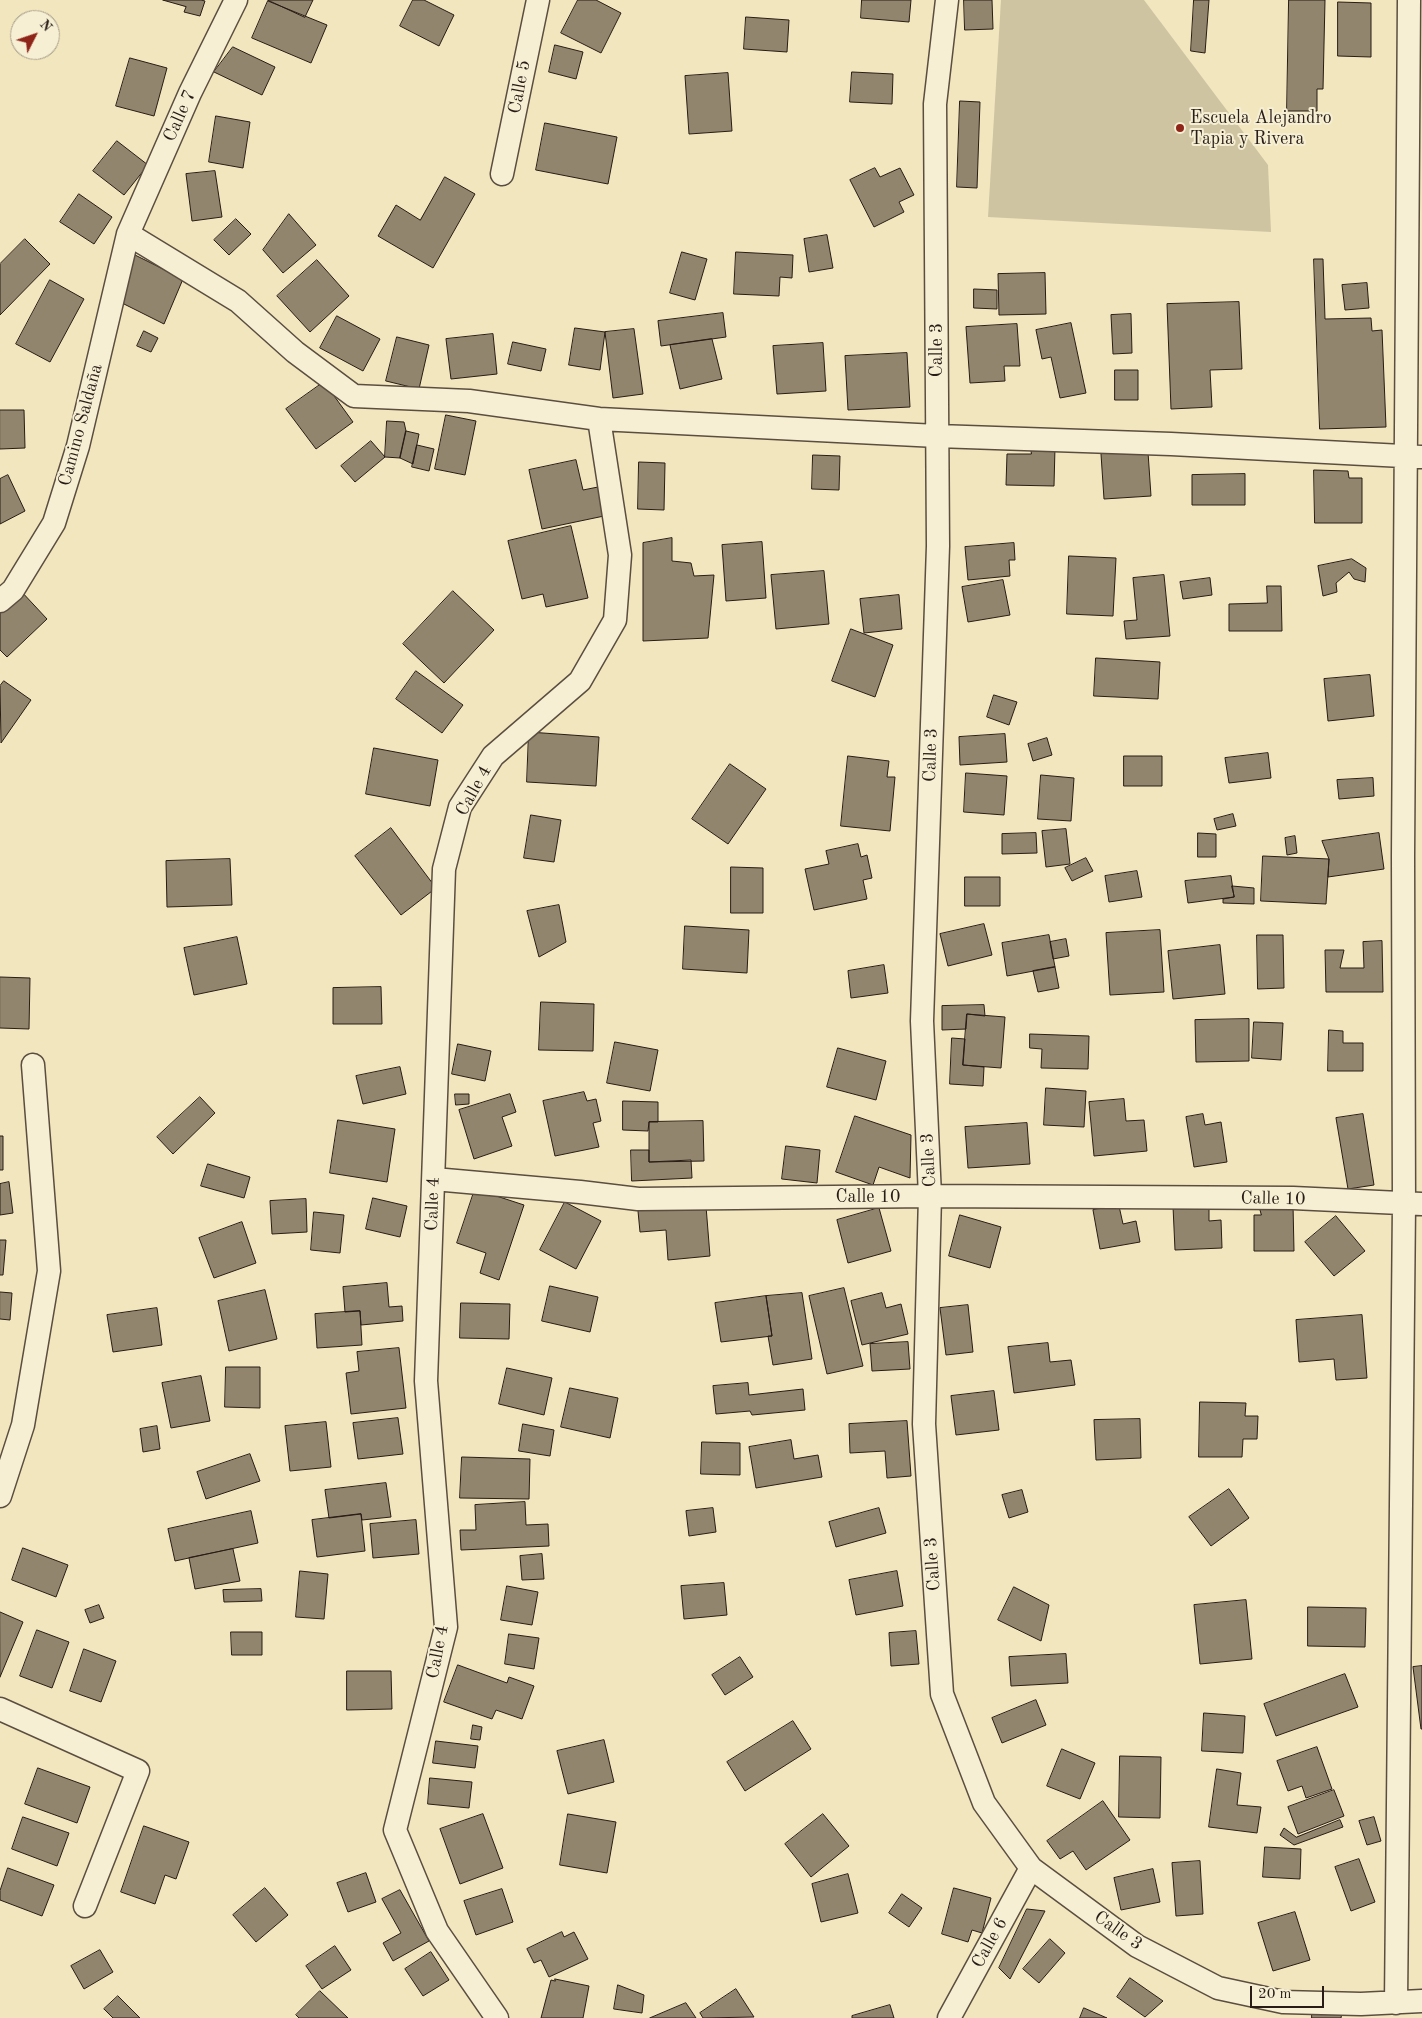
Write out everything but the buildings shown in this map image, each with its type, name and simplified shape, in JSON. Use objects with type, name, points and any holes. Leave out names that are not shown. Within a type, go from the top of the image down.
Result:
[{"type":"street","name":"Calle 7","points":[[128,234],[190,93],[236,0]]},
{"type":"street","name":"Calle 5","points":[[502,174],[538,0]]},
{"type":"street","name":"Calle 3","points":[[946,0],[935,104],[938,546],[922,1021],[930,1196],[924,1424],[942,1694],[984,1803],[1031,1868],[1137,1946],[1218,1988],[1283,2002],[1422,2002]]},
{"type":"street","points":[[1396,2003],[1413,1204],[1403,856],[1415,456],[1409,0]]},
{"type":"street","points":[[128,234],[238,301],[295,352],[354,396],[469,401],[599,419],[937,436],[1171,444],[1415,456]]},
{"type":"street","name":"Camino Saldaña","points":[[0,601],[13,590],[54,523],[78,446],[128,234]]},
{"type":"street","name":"Calle 4","points":[[497,2018],[437,1931],[395,1830],[446,1626],[426,1381],[444,869],[460,807],[493,756],[580,681],[615,620],[620,555],[599,419]]},
{"type":"street","points":[[0,1496],[24,1425],[48,1271],[33,1065]]},
{"type":"street","name":"Calle 10","points":[[434,1179],[638,1199],[930,1196],[1293,1198],[1413,1204]]},
{"type":"street","points":[[0,1709],[138,1771],[85,1906]]},
{"type":"street","name":"Calle 6","points":[[949,2018],[1031,1868]]},
{"type":"shaded area","points":[[1001,0],[1144,0],[1268,165],[1271,232],[988,217]]},
{"type":"place","name":"Escuela Alejandro Tapia y Rivera","points":[[1180,128]]}]
